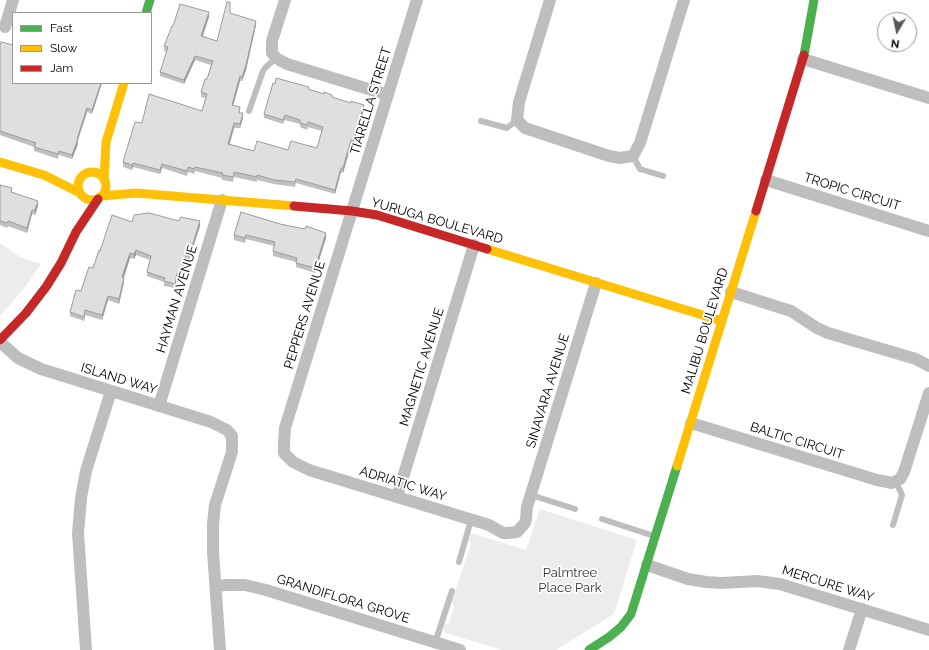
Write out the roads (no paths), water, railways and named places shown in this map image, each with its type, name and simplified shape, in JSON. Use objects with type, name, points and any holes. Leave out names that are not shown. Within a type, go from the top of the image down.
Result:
[{"type":"street","points":[[6,27],[13,0]]},
{"type":"street","points":[[146,12],[150,0]]},
{"type":"street","points":[[284,0],[272,41],[271,50],[276,58],[287,64],[388,95]]},
{"type":"street","name":"TIARELLA STREET","points":[[352,211],[417,0]]},
{"type":"street","points":[[550,0],[519,102],[517,120],[525,128],[620,158],[633,156],[640,143],[684,0]]},
{"type":"street","name":"MALIBU BOULEVARD","points":[[595,648],[616,632],[627,621],[631,614],[803,59],[814,0]]},
{"type":"street","points":[[803,59],[929,98]]},
{"type":"street","points":[[0,341],[26,313],[46,287],[76,232],[105,189],[104,168],[106,142],[124,84]]},
{"type":"street","points":[[76,232],[80,194],[78,184],[94,163],[106,142]]},
{"type":"street","points":[[0,162],[44,175],[87,199],[100,197]]},
{"type":"street","points":[[44,175],[70,177],[94,173],[98,174],[104,181]]},
{"type":"street","name":"TROPIC CIRCUIT","points":[[766,180],[929,231]]},
{"type":"street","name":"YURUGA BOULEVARD","points":[[104,181],[136,193]]},
{"type":"street","name":"YURUGA BOULEVARD","points":[[100,197],[136,193],[352,211],[391,219],[722,321]]},
{"type":"street","name":"HAYMAN AVENUE","points":[[159,406],[222,200]]},
{"type":"street","name":"PEPPERS AVENUE","points":[[281,455],[284,444],[285,428],[352,211]]},
{"type":"street","name":"MAGNETIC AVENUE","points":[[397,497],[474,245]]},
{"type":"street","name":"SINAVARA AVENUE","points":[[514,529],[525,523],[527,507],[596,283]]},
{"type":"street","points":[[731,292],[791,311],[817,328],[828,333],[916,359],[929,366]]},
{"type":"street","name":"ISLAND WAY","points":[[0,341],[18,358],[33,366],[211,422],[227,430],[232,436],[232,452],[220,489],[214,514],[212,539],[216,586]]},
{"type":"street","points":[[86,650],[78,533],[81,498],[86,471],[111,391]]},
{"type":"street","points":[[896,482],[902,476],[907,465],[929,393]]},
{"type":"street","name":"BALTIC CIRCUIT","points":[[691,422],[884,482],[896,482]]},
{"type":"street","name":"ADRIATIC WAY","points":[[281,455],[309,470],[471,520],[508,534],[514,529]]},
{"type":"street","name":"MERCURE WAY","points":[[647,565],[688,579],[706,582],[774,582],[929,630]]},
{"type":"street","name":"GRANDIFLORA GROVE","points":[[216,586],[236,584],[255,587],[460,650]]},
{"type":"street","points":[[216,586],[220,650]]},
{"type":"street","points":[[849,650],[862,609]]},
{"type":"lane","points":[[250,111],[263,71],[276,58]]},
{"type":"lane","points":[[480,121],[507,128],[517,120]]},
{"type":"lane","points":[[633,156],[640,169],[663,176]]},
{"type":"lane","points":[[893,525],[902,495],[896,482]]},
{"type":"lane","points":[[531,495],[575,509]]},
{"type":"lane","points":[[602,519],[656,536]]},
{"type":"lane","points":[[458,562],[471,520]]},
{"type":"lane","points":[[435,643],[452,591]]},
{"type":"park label","name":"Palmtree Place Park","points":[[570,580]]}]
